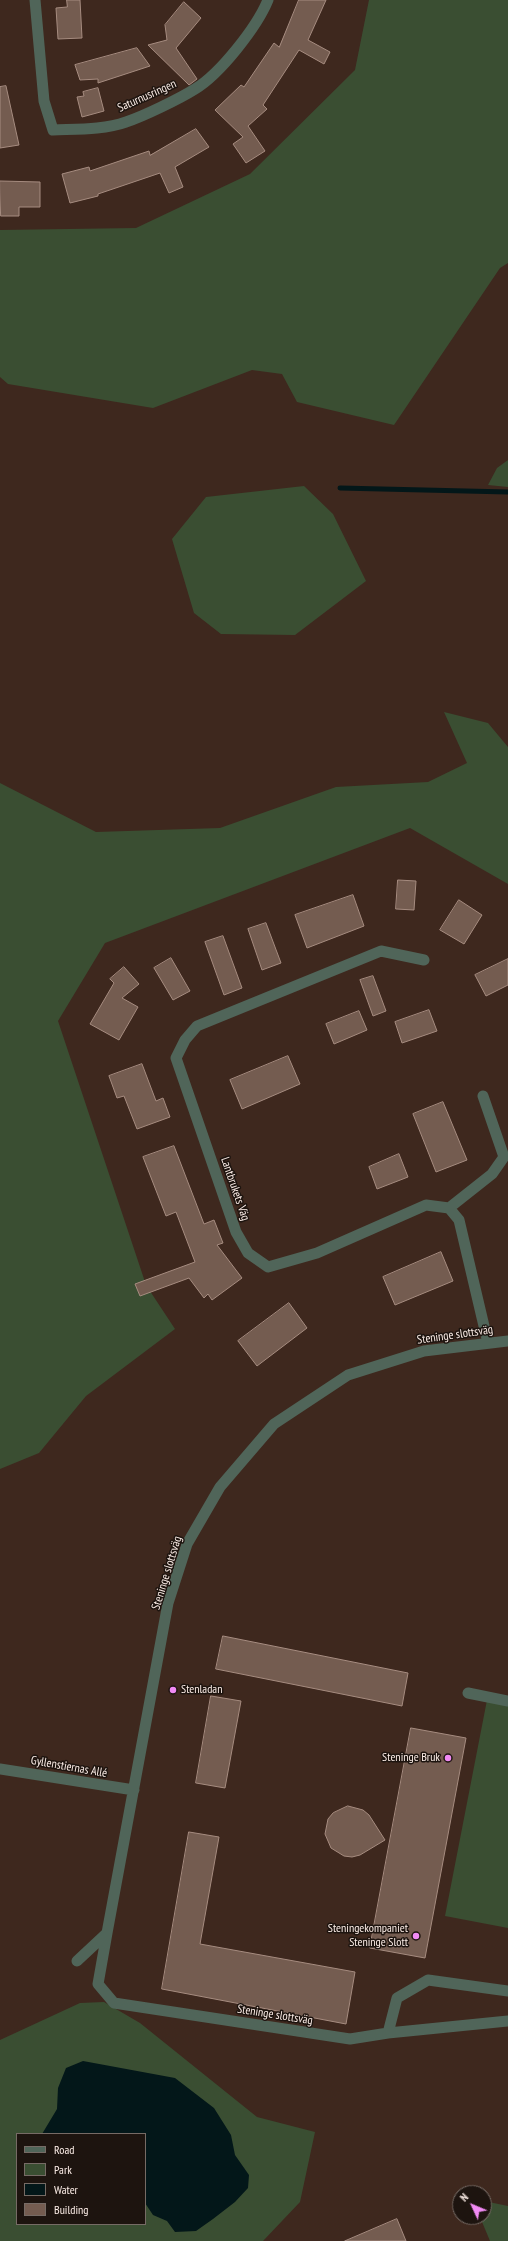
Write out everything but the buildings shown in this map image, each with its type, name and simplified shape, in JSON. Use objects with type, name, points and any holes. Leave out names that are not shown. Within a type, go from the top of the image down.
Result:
[{"type":"street","name":"Saturnusringen","points":[[35,0],[44,102],[53,130],[82,129],[125,122],[196,89],[234,53],[264,10],[268,0]]},
{"type":"street","name":"Lantbrukets Väg","points":[[424,960],[381,951],[197,1026],[185,1040],[176,1058],[236,1232],[248,1253],[268,1267],[317,1253],[426,1205],[449,1208]]},
{"type":"street","points":[[483,1096],[504,1158],[492,1174],[449,1208],[459,1220],[488,1343]]},
{"type":"street","name":"Steninge slottsväg","points":[[508,1341],[424,1351],[348,1374],[274,1424],[220,1487],[187,1544],[168,1603],[98,1984],[114,2003],[350,2039],[388,2033],[508,2020]]},
{"type":"street","points":[[468,1693],[508,1701]]},
{"type":"street","name":"Gyllenstiernas Allé","points":[[0,1769],[134,1790]]},
{"type":"street","points":[[77,1962],[107,1933]]},
{"type":"street","points":[[388,2033],[397,1998],[428,1980],[508,1991]]},
{"type":"green space","points":[[369,0],[508,0],[508,263],[500,268],[394,425],[297,402],[282,374],[252,370],[153,408],[8,384],[0,377],[0,230],[136,228],[250,174],[355,70]]},
{"type":"green space","points":[[508,460],[508,487],[488,485],[497,468]]},
{"type":"green space","points":[[304,486],[333,514],[366,581],[295,635],[221,634],[194,613],[172,539],[206,497]]},
{"type":"green space","points":[[444,712],[488,723],[508,747],[508,884],[410,828],[105,943],[58,1021],[146,1285],[175,1329],[86,1396],[39,1453],[0,1469],[0,783],[96,832],[220,828],[336,787],[428,782],[467,763]]},
{"type":"green space","points":[[487,1700],[508,1705],[508,1928],[445,1916]]},
{"type":"green space","points":[[104,2002],[140,2023],[257,2117],[315,2132],[300,2202],[263,2241],[0,2241],[0,2040],[80,2003]]},
{"type":"green space","points":[[492,2203],[508,2206],[508,2241],[490,2241],[483,2225],[492,2225]]},
{"type":"water","points":[[83,2061],[175,2078],[214,2108],[231,2135],[235,2155],[249,2175],[248,2188],[235,2202],[196,2231],[175,2232],[167,2221],[153,2215],[146,2204],[146,2133],[43,2133],[57,2109],[58,2088],[66,2068]]},
{"type":"waterway","points":[[340,488],[508,492]]},
{"type":"place","name":"Stenladan","points":[[173,1690]]},
{"type":"place","name":"Steninge Bruk","points":[[448,1758]]},
{"type":"place","name":"Steningekompaniet Steninge Slott","points":[[416,1936]]}]
